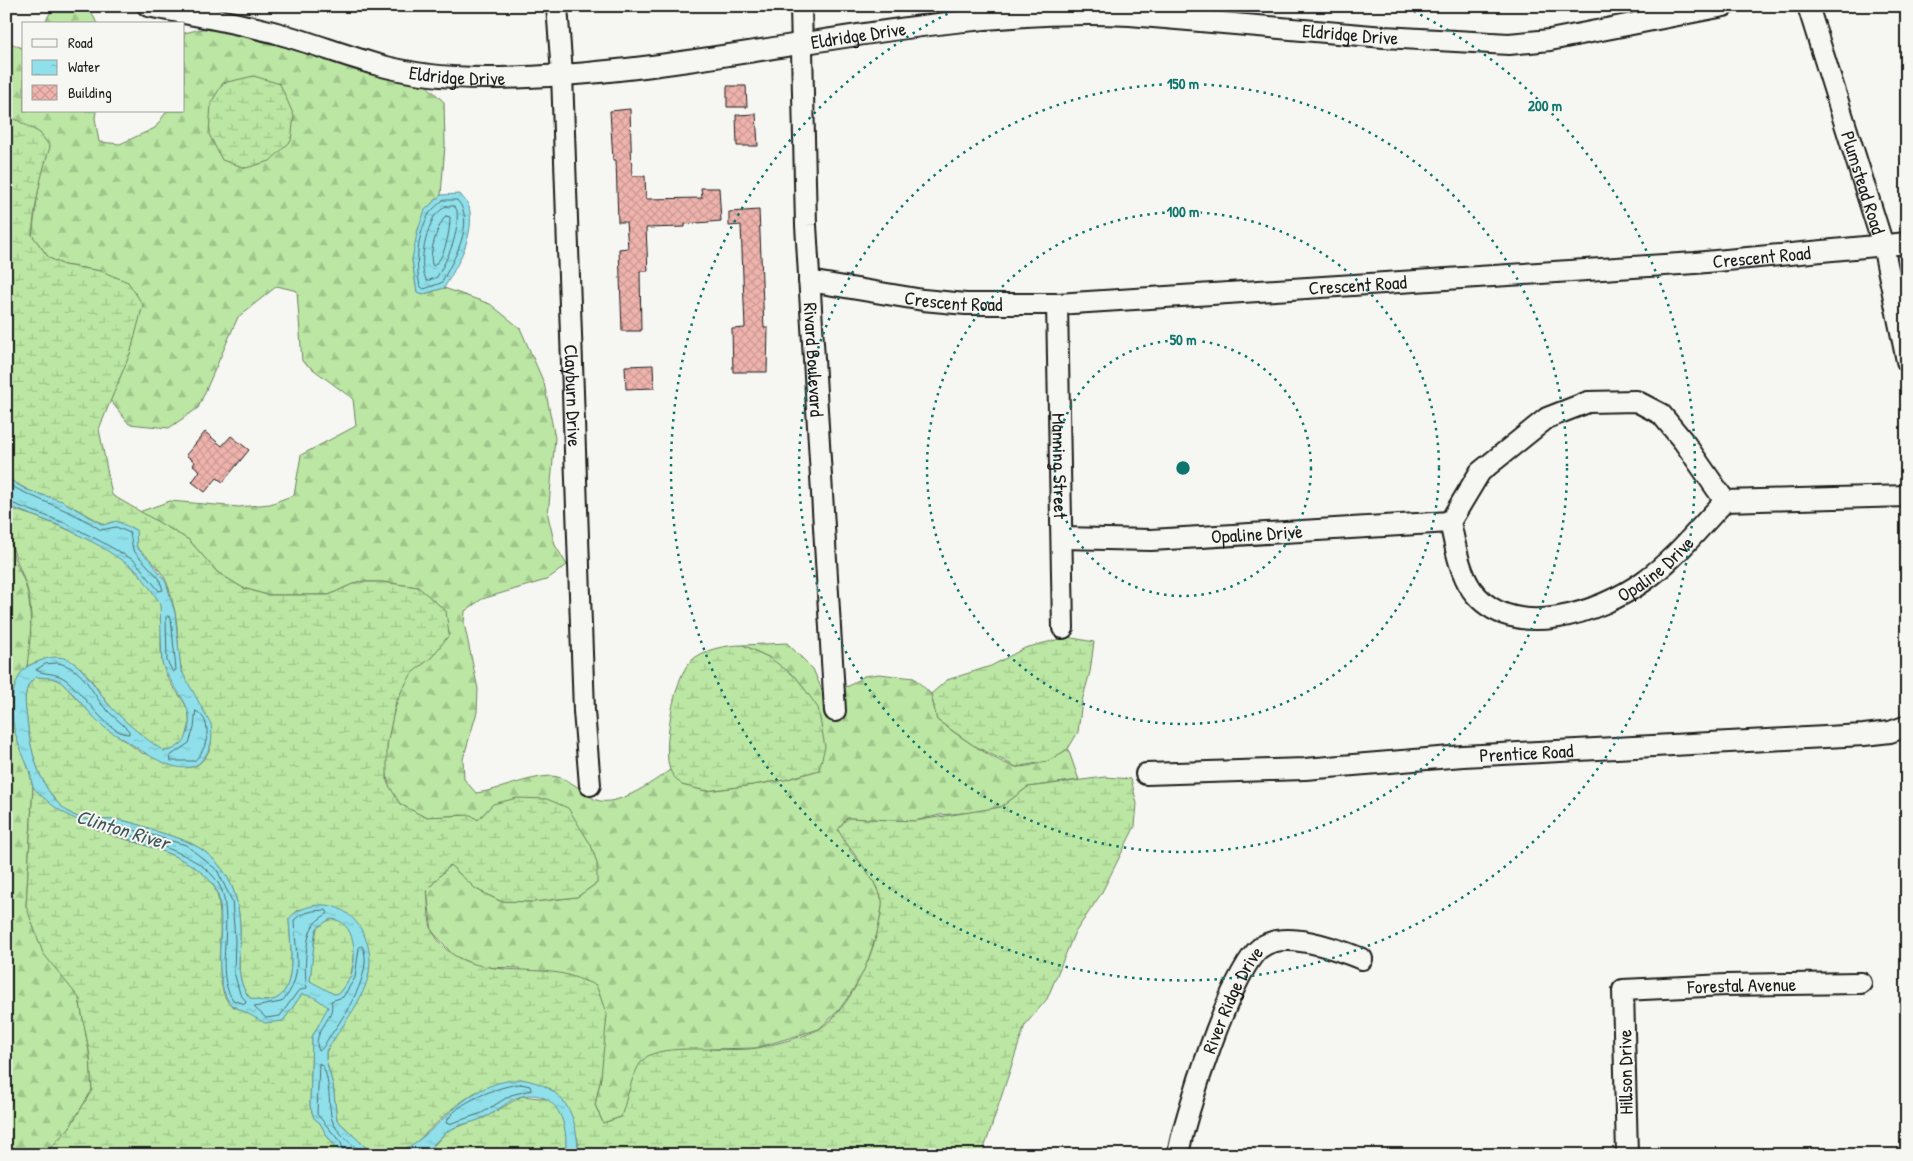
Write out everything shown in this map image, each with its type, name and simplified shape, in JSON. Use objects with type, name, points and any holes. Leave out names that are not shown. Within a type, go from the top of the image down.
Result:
[{"type":"street","name":"Eldridge Drive","points":[[148,6],[279,34],[378,65],[433,75],[484,78],[562,74],[724,56],[802,42],[981,19],[1090,13],[1246,24],[1384,37],[1509,44],[1550,40],[1724,6]]},
{"type":"street","name":"Clayburn Drive","points":[[557,6],[562,74],[584,711],[590,785]]},
{"type":"street","name":"Rivard Boulevard","points":[[801,6],[809,281],[835,711]]},
{"type":"street","name":"Plumstead Road","points":[[1808,6],[1883,245],[1907,362]]},
{"type":"street","name":"Crescent Road","points":[[809,281],[966,304],[1057,304],[1695,263],[1907,243]]},
{"type":"street","name":"Manning Street","points":[[1057,304],[1063,628]]},
{"type":"street","points":[[1450,522],[1480,472],[1547,418],[1588,402],[1636,402],[1661,414],[1684,442],[1725,501],[1907,496]]},
{"type":"street","name":"Opaline Drive","points":[[1062,538],[1151,540],[1450,522],[1457,556],[1472,590],[1493,609],[1532,620],[1559,618],[1602,605],[1644,581],[1677,553],[1725,501]]},
{"type":"street","name":"Prentice Road","points":[[1146,774],[1305,769],[1463,756],[1864,735],[1890,732],[1907,726]]},
{"type":"street","name":"River Ridge Drive","points":[[1178,1155],[1180,1138],[1202,1069],[1246,963],[1260,947],[1275,942],[1303,941],[1325,944],[1362,959]]},
{"type":"street","name":"Forestal Avenue","points":[[1623,990],[1726,985],[1861,983]]},
{"type":"street","name":"Hillson Drive","points":[[1623,990],[1627,1155]]},
{"type":"green space","points":[[54,6],[89,6],[96,22],[45,22]]},
{"type":"green space","points":[[206,28],[247,32],[424,83],[444,102],[445,145],[441,195],[425,210],[412,260],[417,292],[424,294],[444,288],[490,304],[520,328],[544,383],[555,438],[548,516],[555,545],[567,565],[546,580],[482,599],[465,611],[464,623],[478,689],[477,712],[463,759],[464,779],[476,793],[551,776],[567,781],[599,801],[610,801],[632,794],[670,770],[682,785],[706,791],[784,780],[819,770],[770,658],[743,645],[787,643],[813,669],[822,690],[849,686],[864,676],[879,674],[914,678],[931,694],[937,720],[977,747],[1010,765],[1024,767],[1038,764],[1068,749],[1079,780],[1028,787],[1001,807],[940,815],[914,821],[847,818],[850,851],[870,874],[883,902],[877,934],[862,977],[839,1010],[819,1029],[756,1048],[710,1049],[630,1091],[621,1117],[603,1123],[595,1105],[601,1077],[602,1055],[519,968],[480,967],[454,956],[432,931],[427,890],[450,865],[476,889],[500,901],[533,902],[577,897],[597,883],[591,845],[585,838],[493,804],[478,820],[459,815],[426,817],[402,805],[393,794],[388,779],[386,761],[388,741],[397,702],[411,674],[432,657],[418,587],[382,582],[357,582],[329,595],[267,595],[243,588],[217,572],[189,540],[139,512],[170,501],[239,507],[270,504],[294,495],[301,455],[356,426],[353,399],[302,361],[297,291],[277,286],[238,317],[198,408],[169,428],[129,424],[110,400],[131,351],[101,271],[64,265],[49,258],[32,235],[40,178],[10,117],[6,114],[6,41],[22,48],[22,112],[96,112],[99,142],[120,144],[155,128],[166,112],[185,112],[185,33]]},
{"type":"green space","points":[[254,76],[280,84],[294,116],[291,141],[270,161],[246,168],[222,160],[209,134],[211,103],[223,83]]},
{"type":"green space","points":[[6,114],[40,133],[50,147],[38,191],[32,235],[49,258],[64,265],[101,271],[128,282],[143,305],[131,351],[99,429],[112,495],[189,540],[217,572],[243,588],[267,595],[329,595],[357,582],[382,582],[418,587],[446,611],[449,635],[432,657],[412,673],[396,701],[387,745],[387,782],[400,804],[425,817],[471,815],[478,820],[493,804],[517,798],[547,799],[568,808],[591,845],[597,863],[597,883],[577,897],[533,902],[500,901],[476,889],[450,865],[427,890],[431,928],[444,947],[457,957],[489,967],[559,973],[596,985],[607,1015],[601,1077],[595,1105],[603,1123],[621,1117],[634,1074],[648,1056],[671,1050],[746,1049],[771,1045],[814,1032],[841,1009],[851,995],[867,964],[877,932],[882,904],[874,882],[838,830],[847,818],[914,821],[1001,807],[1028,787],[1105,777],[1131,779],[1137,804],[1135,826],[1101,894],[1074,934],[1047,999],[1025,1025],[982,1155],[578,1155],[578,1139],[551,1089],[521,1079],[474,1093],[453,1108],[411,1147],[392,1155],[374,1155],[337,1120],[333,1085],[326,1060],[326,1052],[361,994],[364,935],[323,905],[298,910],[289,919],[291,961],[290,976],[286,988],[279,997],[267,1001],[250,998],[240,978],[239,912],[235,894],[217,862],[205,851],[176,837],[131,822],[85,819],[67,811],[48,789],[35,762],[25,702],[28,685],[36,677],[52,678],[61,682],[98,721],[142,753],[196,766],[206,756],[211,736],[205,716],[184,676],[179,656],[177,625],[168,585],[155,564],[131,543],[88,515],[58,500],[30,491],[6,478]]},
{"type":"green space","points":[[6,506],[38,517],[100,545],[126,562],[148,584],[160,604],[162,620],[161,653],[164,669],[184,702],[189,718],[189,728],[185,741],[173,750],[164,751],[142,737],[110,706],[83,670],[75,664],[55,658],[42,660],[27,666],[31,627],[29,597],[10,538]]},
{"type":"green space","points":[[6,520],[13,554],[27,590],[30,617],[31,641],[29,660],[12,698],[14,725],[33,786],[26,906],[66,980],[79,998],[90,1056],[92,1090],[70,1127],[44,1155],[6,1155]]},
{"type":"green space","points":[[1067,637],[1094,642],[1078,732],[1068,749],[1048,761],[1016,767],[973,745],[937,720],[931,694],[947,680],[991,666],[1025,648]]},
{"type":"green space","points":[[743,645],[770,658],[797,678],[818,708],[825,747],[819,770],[784,780],[706,791],[682,785],[670,770],[668,747],[671,714],[684,670],[695,658],[708,651],[722,647]]},
{"type":"green space","points":[[33,786],[65,810],[96,829],[177,857],[205,875],[214,886],[218,898],[221,983],[225,996],[235,1008],[248,1012],[264,1021],[283,1021],[310,982],[317,928],[329,920],[345,923],[352,934],[355,949],[350,976],[339,994],[334,994],[319,987],[314,997],[329,1007],[312,1037],[310,1106],[314,1118],[320,1123],[327,1136],[343,1155],[44,1155],[70,1127],[92,1090],[90,1056],[79,998],[43,953],[26,906]]},
{"type":"green space","points":[[522,1096],[549,1099],[554,1104],[562,1117],[566,1132],[565,1155],[425,1155],[448,1130],[484,1118]]},
{"type":"water","points":[[460,194],[467,202],[470,217],[468,239],[464,249],[444,288],[424,294],[417,292],[412,260],[417,233],[425,210],[441,195]]},
{"type":"water","name":"Clinton River","points":[[6,478],[27,490],[62,501],[103,525],[116,521],[136,530],[137,548],[151,561],[166,582],[175,613],[181,670],[211,724],[211,743],[202,760],[195,766],[175,767],[153,758],[107,729],[61,682],[52,678],[36,677],[28,685],[26,691],[26,708],[35,762],[48,789],[67,811],[80,818],[120,820],[136,824],[191,843],[205,851],[217,862],[235,894],[239,912],[240,978],[250,998],[267,1001],[279,997],[286,988],[290,976],[291,961],[289,919],[295,913],[308,907],[333,906],[352,918],[360,927],[369,950],[369,974],[354,1009],[326,1051],[326,1060],[333,1085],[337,1120],[374,1155],[343,1155],[327,1136],[320,1123],[314,1118],[310,1106],[312,1037],[328,1007],[314,997],[302,994],[283,1021],[265,1023],[230,1004],[223,990],[220,974],[220,908],[218,894],[212,883],[198,870],[180,859],[69,816],[51,804],[34,788],[29,769],[17,739],[12,714],[14,688],[17,680],[21,673],[32,664],[53,657],[73,662],[89,678],[109,705],[128,724],[164,751],[175,748],[184,741],[187,735],[189,714],[162,662],[160,603],[138,571],[100,546],[63,527],[6,505]],"holes":[[[330,919],[339,921],[350,933],[353,941],[354,960],[353,969],[348,981],[339,993],[334,994],[310,981],[317,928]]]},
{"type":"water","points":[[521,1079],[548,1088],[566,1104],[575,1127],[578,1155],[565,1155],[566,1144],[563,1121],[552,1104],[544,1098],[534,1095],[517,1098],[490,1115],[451,1129],[425,1155],[392,1155],[410,1146],[425,1135],[451,1111],[480,1090],[499,1083]]},
{"type":"building","points":[[727,86],[746,86],[747,107],[727,107]]},
{"type":"building","points":[[630,109],[632,176],[645,176],[646,199],[702,198],[701,188],[719,188],[721,221],[685,224],[685,227],[646,228],[648,271],[640,271],[641,331],[622,331],[619,249],[628,248],[626,222],[618,222],[616,160],[613,160],[610,111]]},
{"type":"building","points":[[756,114],[758,146],[737,146],[736,115]]},
{"type":"building","points":[[759,210],[764,328],[768,328],[767,372],[733,372],[732,329],[745,328],[741,225],[729,226],[729,212]]},
{"type":"building","points":[[653,365],[654,388],[626,389],[625,366]]},
{"type":"building","points":[[205,432],[222,446],[231,436],[249,450],[223,482],[217,478],[205,492],[192,482],[200,471],[193,465],[195,462],[186,455]]}]
